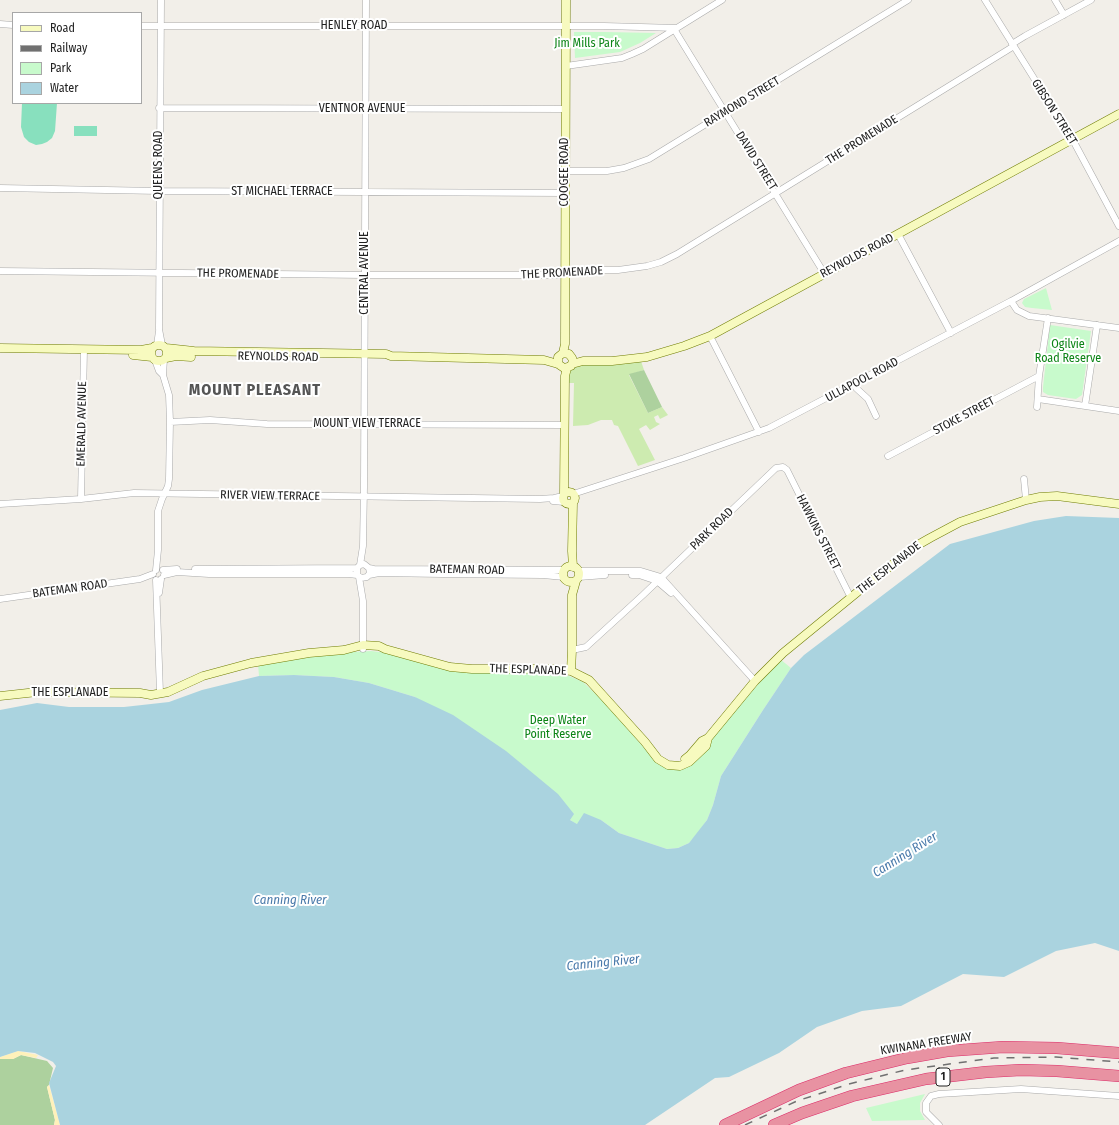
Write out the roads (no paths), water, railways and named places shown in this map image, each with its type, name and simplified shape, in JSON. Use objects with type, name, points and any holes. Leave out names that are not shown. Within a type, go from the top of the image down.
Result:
[{"type":"highway","name":"KWINANA FREEWAY","points":[[725,1125],[799,1090],[846,1073],[907,1058],[947,1051],[1003,1047],[1057,1048],[1119,1053]]},
{"type":"highway","name":"1","points":[[774,1125],[852,1096],[926,1079],[986,1072],[1021,1070],[1119,1076]]},
{"type":"street","name":"QUEENS ROAD","points":[[159,346],[159,108],[161,0]]},
{"type":"street","name":"CENTRAL AVENUE","points":[[363,647],[362,601],[364,497],[366,0]]},
{"type":"street","name":"COOGEE ROAD","points":[[566,0],[564,476],[572,518],[571,671]]},
{"type":"street","points":[[566,66],[622,58],[643,49],[722,0]]},
{"type":"street","name":"RAYMOND STREET","points":[[566,171],[608,171],[624,168],[643,161],[725,113],[908,0]]},
{"type":"street","name":"GIBSON STREET","points":[[985,0],[1072,140],[1119,226]]},
{"type":"street","points":[[1055,0],[1064,15]]},
{"type":"street","name":"THE PROMENADE","points":[[0,271],[365,275],[556,275],[569,270],[634,269],[662,262],[677,254],[1013,45],[1091,0]]},
{"type":"street","points":[[0,24],[12,24]]},
{"type":"street","name":"HENLEY ROAD","points":[[142,26],[566,26],[676,28]]},
{"type":"street","name":"DAVID STREET","points":[[676,28],[725,113],[776,193],[824,273]]},
{"type":"street","name":"VENTNOR AVENUE","points":[[159,108],[565,109]]},
{"type":"street","name":"REYNOLDS ROAD","points":[[0,348],[139,355],[159,359],[194,354],[364,356],[386,354],[391,356],[544,360],[565,358],[583,361],[619,360],[647,357],[684,346],[710,336],[1119,114]]},
{"type":"street","name":"ST MICHAEL TERRACE","points":[[0,188],[159,192],[565,194]]},
{"type":"street","points":[[898,234],[951,333]]},
{"type":"street","name":"ULLAPOOL ROAD","points":[[568,498],[760,432],[1010,302],[1119,241]]},
{"type":"street","points":[[1010,302],[1017,310],[1024,314],[1119,328]]},
{"type":"street","points":[[1037,407],[1039,376],[1048,318]]},
{"type":"street","points":[[1085,406],[1097,325]]},
{"type":"street","points":[[710,336],[760,432]]},
{"type":"street","points":[[159,359],[168,353],[159,346],[151,352],[159,359],[169,395],[170,422],[169,479],[165,494],[159,504],[158,510],[160,691]]},
{"type":"street","name":"REYNOLDS ROAD","points":[[84,352],[141,350],[159,346],[194,354]]},
{"type":"street","name":"REYNOLDS ROAD","points":[[0,353],[67,351]]},
{"type":"street","name":"EMERALD AVENUE","points":[[81,499],[84,352]]},
{"type":"street","name":"STOKE STREET","points":[[888,456],[1039,376]]},
{"type":"street","points":[[854,384],[868,399],[876,416]]},
{"type":"street","points":[[1038,399],[1119,411]]},
{"type":"street","name":"MOUNT VIEW TERRACE","points":[[170,422],[210,420],[267,424],[565,426]]},
{"type":"street","name":"PARK ROAD","points":[[572,650],[586,647],[643,595],[776,468],[783,467]]},
{"type":"street","name":"HAWKINS STREET","points":[[783,467],[787,470],[851,598]]},
{"type":"street","points":[[1024,479],[1026,500]]},
{"type":"street","name":"RIVER VIEW TERRACE","points":[[0,504],[81,499],[134,493],[364,497],[568,498]]},
{"type":"street","name":"THE ESPLANADE","points":[[0,696],[37,692],[140,693],[160,691],[179,686],[203,676],[251,663],[309,653],[378,646],[450,667],[472,669],[554,669],[571,671],[589,680],[645,742],[658,759],[668,765],[680,766],[690,762],[701,752],[706,746],[708,738],[755,681],[783,653],[910,551],[930,538],[960,522],[1026,500],[1040,497],[1057,496],[1119,504]]},
{"type":"street","name":"BATEMAN ROAD","points":[[0,599],[140,579],[173,569],[543,575],[641,571],[659,579],[755,681]]},
{"type":"street","name":"BATEMAN ROAD","points":[[571,574],[639,575],[659,579]]},
{"type":"street","points":[[643,595],[648,588],[648,578]]},
{"type":"street","points":[[939,1125],[926,1112],[926,1103],[931,1096],[939,1094],[1021,1089],[1119,1096]]},
{"type":"water","name":"Canning River","points":[[1066,516],[1119,518],[1119,951],[1095,943],[1056,951],[1004,977],[963,974],[901,1006],[862,1011],[817,1027],[779,1053],[729,1077],[715,1078],[645,1125],[60,1125],[49,1083],[56,1066],[53,1062],[35,1053],[18,1051],[0,1057],[0,710],[37,703],[69,707],[124,707],[169,702],[202,690],[259,676],[294,675],[334,677],[369,683],[415,697],[453,715],[506,751],[558,794],[574,814],[570,820],[577,824],[584,813],[601,820],[619,833],[667,849],[678,848],[689,843],[707,820],[721,776],[791,668],[804,655],[950,544],[1034,521]]},
{"type":"railway","points":[[745,1125],[797,1101],[849,1084],[905,1070],[994,1058],[1056,1057],[1119,1062]]},
{"type":"district","name":"MOUNT PLEASANT","points":[[255,391]]},
{"type":"park label","name":"Jim Mills Park","points":[[587,44]]},
{"type":"park label","name":"Ogilvie Road Reserve","points":[[1068,352]]},
{"type":"park label","name":"Deep Water Point Reserve","points":[[558,728]]}]
